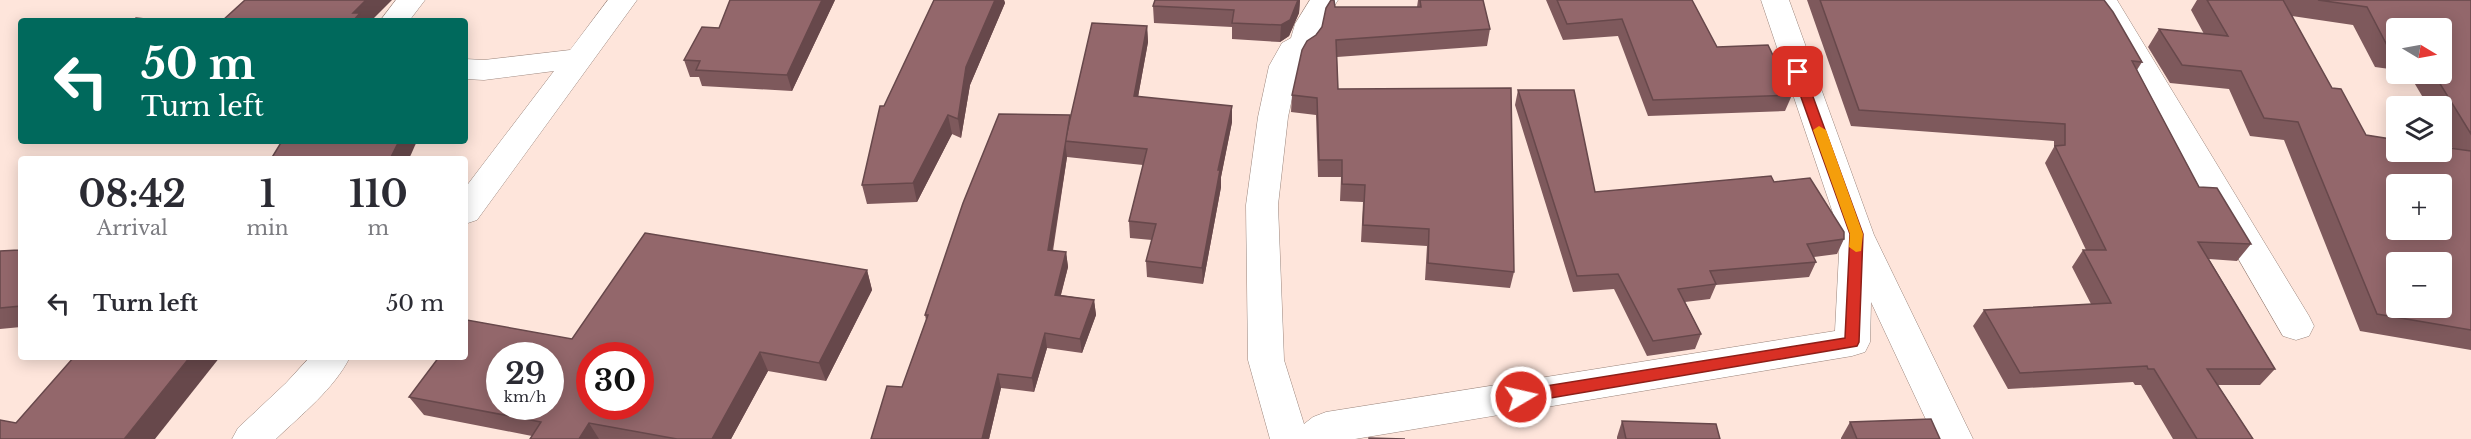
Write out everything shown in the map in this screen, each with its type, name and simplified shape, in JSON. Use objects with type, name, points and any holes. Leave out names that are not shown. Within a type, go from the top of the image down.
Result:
[{"type":"street","points":[[396,18],[411,0]]},
{"type":"street","points":[[468,208],[623,0]]},
{"type":"street","points":[[1290,439],[1266,360],[1262,205],[1273,117],[1284,66],[1292,50],[1304,43],[1309,24],[1324,0]]},
{"type":"street","points":[[1775,0],[1857,234],[1954,439]]},
{"type":"street","points":[[2103,0],[2296,326]]},
{"type":"street","points":[[468,69],[484,70],[578,59]]},
{"type":"street","points":[[1313,439],[1326,429],[1852,342],[1857,234]]},
{"type":"street","points":[[251,439],[299,394],[329,360]]},
{"type":"building","points":[[245,0],[366,0],[353,13],[360,13],[356,18],[225,18]]},
{"type":"building","points":[[730,0],[822,0],[787,75],[696,70],[700,61],[684,60],[702,27],[719,28]]},
{"type":"building","points":[[934,0],[995,0],[966,67],[958,119],[948,115],[913,183],[862,185],[880,106],[884,106]]},
{"type":"building","points":[[1155,0],[1298,0],[1290,20],[1281,25],[1232,23],[1234,10],[1153,6]]},
{"type":"building","points":[[1331,0],[1334,0],[1335,7],[1421,7],[1420,0],[1483,0],[1490,29],[1336,40],[1338,89],[1511,88],[1514,272],[1428,263],[1429,229],[1363,225],[1365,185],[1342,184],[1342,160],[1319,160],[1317,98],[1292,95],[1302,50],[1307,41],[1322,27],[1326,8]]},
{"type":"building","points":[[1557,0],[1692,0],[1717,47],[1768,45],[1792,95],[1653,100],[1622,19],[1567,24]]},
{"type":"building","points":[[1820,0],[2104,0],[2142,62],[2132,61],[2199,187],[2217,188],[2251,244],[2198,242],[2275,369],[2207,369],[2253,439],[2197,439],[2154,369],[2148,369],[2147,366],[2020,373],[1984,310],[2111,303],[2083,250],[2106,250],[2055,146],[2065,145],[2065,124],[1859,110]]},
{"type":"building","points":[[2207,0],[2283,0],[2332,88],[2341,89],[2366,135],[2386,138],[2386,162],[2452,162],[2452,148],[2471,151],[2471,330],[2400,318],[2452,318],[2452,252],[2386,252],[2386,316],[2377,314],[2298,122],[2264,118],[2241,71],[2182,65],[2159,29],[2228,36]]},
{"type":"building","points":[[2318,0],[2471,0],[2471,134],[2452,103],[2452,96],[2448,96],[2440,84],[2452,84],[2452,18],[2386,18],[2386,43],[2367,7]]},
{"type":"building","points":[[1092,23],[1147,26],[1134,96],[1232,106],[1218,170],[1220,170],[1202,268],[1146,261],[1156,224],[1129,221],[1147,149],[1065,141]]},
{"type":"building","points":[[1518,90],[1574,90],[1595,192],[1771,176],[1774,182],[1810,178],[1844,232],[1844,239],[1807,244],[1816,262],[1710,271],[1716,284],[1678,289],[1701,334],[1653,341],[1618,274],[1577,276]]},
{"type":"building","points":[[999,114],[1070,115],[1048,250],[1066,252],[1055,295],[1094,300],[1080,339],[1045,333],[1032,378],[998,374],[982,439],[871,439],[887,386],[902,387],[928,315],[925,315],[963,203]]},
{"type":"building","points":[[280,144],[398,144],[392,156],[273,156]]},
{"type":"building","points":[[645,233],[867,270],[819,363],[760,352],[712,439],[677,439],[589,423],[579,439],[530,439],[541,422],[530,420],[564,420],[564,342],[486,342],[486,412],[409,397],[437,360],[468,360],[468,320],[572,339]]},
{"type":"building","points":[[18,250],[18,306],[0,308],[0,251]]},
{"type":"building","points":[[71,360],[188,360],[125,438],[129,439],[0,439],[0,420],[16,423]]},
{"type":"building","points":[[1931,419],[1940,439],[1857,439],[1850,422]]},
{"type":"building","points":[[1622,421],[1716,424],[1720,439],[1626,439]]},
{"type":"slow traffic","points":[[1819,130],[1857,234],[1856,247]]},
{"type":"route","points":[[1521,397],[1852,342],[1857,234],[1798,72]]}]
